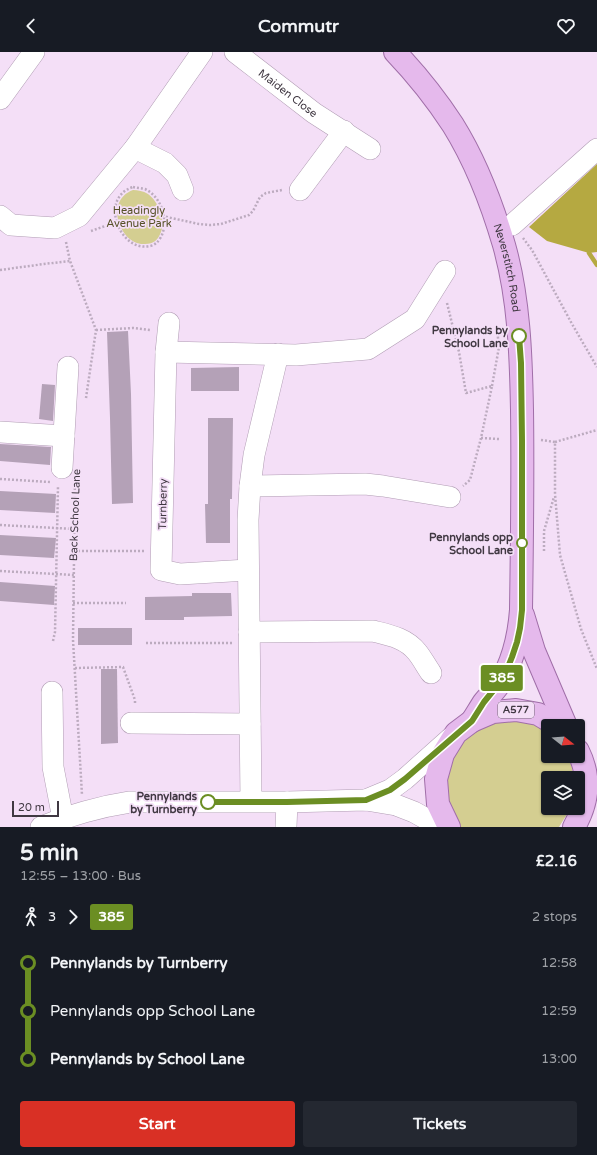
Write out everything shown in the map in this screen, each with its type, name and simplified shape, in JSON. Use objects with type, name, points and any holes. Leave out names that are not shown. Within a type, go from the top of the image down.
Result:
[{"type":"main road","name":"Neverstitch Road","points":[[395,52],[434,97],[454,126],[470,156],[487,194],[504,245],[517,320],[521,363],[522,441],[522,610],[520,628],[517,642],[506,672],[497,686],[464,727]]},
{"type":"main road","name":"Neverstitch Road","points":[[522,610],[534,651],[563,719]]},
{"type":"main road","name":"A577","points":[[449,827],[438,804],[436,779],[443,754],[464,727],[493,712],[516,710],[538,714],[546,719]]},
{"type":"main road","points":[[574,827],[580,816],[591,802],[583,763]]},
{"type":"street","points":[[0,99],[34,52]]},
{"type":"street","points":[[0,216],[11,225],[55,228],[79,216],[135,148],[202,52]]},
{"type":"street","name":"Maiden Close","points":[[235,52],[314,113],[370,149]]},
{"type":"street","points":[[297,191],[344,131]]},
{"type":"street","points":[[135,148],[165,163],[177,175],[175,202]]},
{"type":"street","points":[[512,225],[597,149]]},
{"type":"street","points":[[166,352],[296,355],[368,349],[415,319],[443,275]]},
{"type":"street","name":"Turnberry","points":[[169,323],[166,352],[162,570],[180,574],[248,570]]},
{"type":"street","points":[[251,802],[248,570],[250,486],[254,455],[278,354]]},
{"type":"street","name":"Back School Lane","points":[[65,475],[64,436],[68,366]]},
{"type":"street","points":[[0,432],[64,436]]},
{"type":"street","points":[[250,486],[365,484],[450,497]]},
{"type":"street","points":[[249,637],[373,631],[406,642],[417,651],[431,673]]},
{"type":"street","points":[[52,692],[53,767],[63,819]]},
{"type":"street","points":[[134,723],[250,724]]},
{"type":"street","points":[[366,800],[390,790],[405,779],[464,727]]},
{"type":"street","points":[[41,827],[63,819],[88,816],[108,805],[130,802],[287,802],[366,800],[396,805],[414,812],[441,827]]},
{"type":"street","points":[[286,827],[287,802]]},
{"type":"path","points":[[175,202],[160,239],[156,244],[148,247],[132,244],[125,237],[115,216],[115,207],[121,193],[126,189],[133,187],[145,189],[157,200],[175,202],[199,224],[210,225],[221,224],[249,215],[253,212],[260,197],[266,193],[297,191]]},
{"type":"path","points":[[88,232],[118,224]]},
{"type":"path","points":[[512,225],[532,250],[597,367]]},
{"type":"path","points":[[55,228],[66,241],[70,261],[96,330],[86,400]]},
{"type":"path","points":[[0,270],[70,261]]},
{"type":"path","points":[[443,275],[466,393],[492,386]]},
{"type":"path","points":[[96,330],[133,328],[150,330],[169,323]]},
{"type":"path","points":[[450,497],[470,480],[492,386],[499,347],[497,330]]},
{"type":"path","points":[[536,440],[555,442],[597,430]]},
{"type":"path","points":[[481,438],[500,439]]},
{"type":"path","points":[[555,442],[555,494],[560,555],[581,629],[597,669]]},
{"type":"path","points":[[0,479],[65,475],[57,528],[55,632],[53,641]]},
{"type":"path","name":"Back School Lane","points":[[65,475],[74,530],[73,640],[88,816]]},
{"type":"path","points":[[544,551],[544,531],[555,494]]},
{"type":"path","points":[[0,525],[74,530]]},
{"type":"path","points":[[74,551],[162,551]]},
{"type":"path","points":[[0,572],[74,575]]},
{"type":"path","points":[[73,603],[126,603]]},
{"type":"path","points":[[146,643],[249,637]]},
{"type":"path","points":[[75,668],[123,667],[135,700],[134,723]]},
{"type":"green space","name":"Headingly Avenue Park","points":[[133,190],[144,192],[152,197],[160,211],[162,217],[161,232],[157,239],[151,243],[136,243],[123,231],[119,222],[117,212],[119,203],[124,196]]},
{"type":"green space","points":[[509,720],[530,723],[541,728],[541,763],[570,763],[572,771],[541,771],[541,815],[566,815],[559,827],[460,827],[458,825],[448,807],[445,787],[456,748],[471,733],[489,723]]},
{"type":"shaded area","points":[[597,164],[597,252],[589,253],[547,241],[529,227]]},
{"type":"building","points":[[128,331],[133,503],[112,504],[107,332]]},
{"type":"building","points":[[239,367],[239,391],[191,391],[191,368]]},
{"type":"building","points":[[42,384],[55,385],[53,421],[39,419]]},
{"type":"building","points":[[208,418],[233,418],[230,543],[206,543],[205,504],[208,504]]},
{"type":"building","points":[[0,444],[51,447],[50,465],[0,461]]},
{"type":"building","points":[[0,491],[56,494],[55,513],[0,510]]},
{"type":"building","points":[[0,535],[56,538],[54,558],[0,555]]},
{"type":"building","points":[[0,582],[55,586],[54,605],[0,601]]},
{"type":"building","points":[[192,593],[231,593],[232,616],[184,617],[184,620],[145,620],[145,597],[192,596]]},
{"type":"building","points":[[78,628],[132,628],[132,645],[78,645]]},
{"type":"building","points":[[101,669],[117,669],[118,743],[101,744]]},
{"type":"waterway","points":[[589,253],[597,265]]},
{"type":"bus line","name":"385","points":[[208,802],[366,800],[390,790],[405,779],[472,721],[484,702],[497,686],[506,672],[517,642],[522,610],[522,441],[521,363],[519,336]]},
{"type":"place","name":"Pennylands by School Lane","points":[[519,336]]},
{"type":"place","name":"Pennylands opp School Lane","points":[[522,543]]},
{"type":"place","name":"Pennylands by Turnberry","points":[[208,802]]}]
